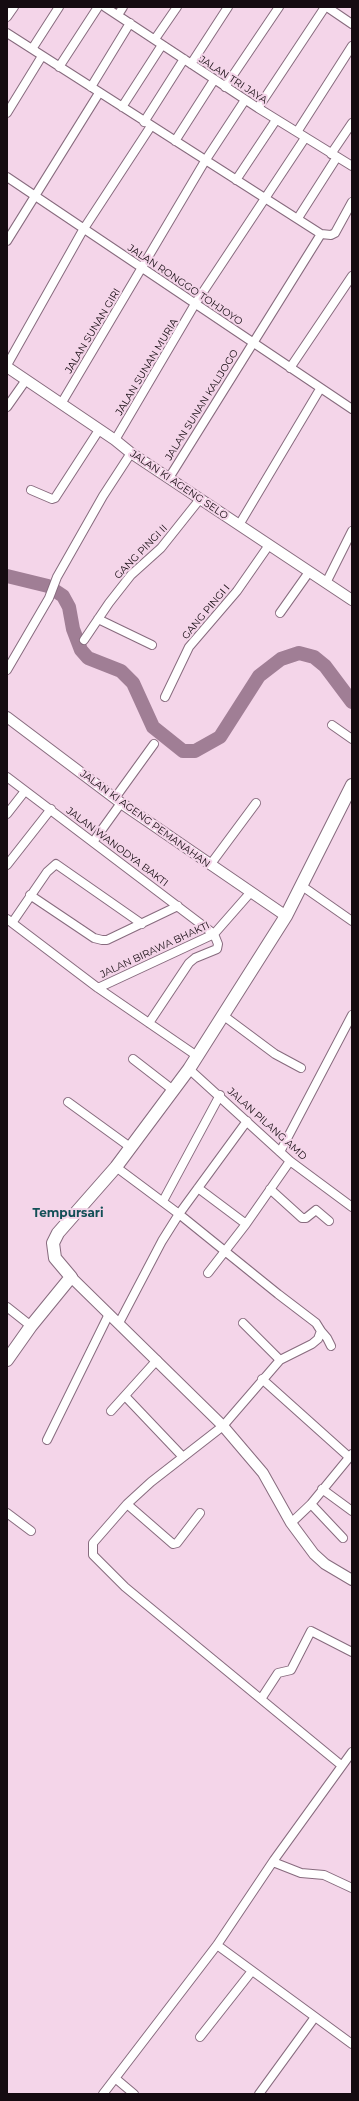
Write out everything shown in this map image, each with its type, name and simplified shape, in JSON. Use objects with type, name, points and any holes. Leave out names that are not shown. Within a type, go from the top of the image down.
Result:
[{"type":"main road","points":[[7,1360],[31,1326],[71,1277],[55,1258],[53,1248],[54,1240],[61,1228],[116,1167],[174,1090],[224,1016],[286,916],[348,802],[352,785]]},
{"type":"street","points":[[7,17],[14,7]]},
{"type":"street","points":[[32,49],[59,7]]},
{"type":"street","points":[[59,67],[98,7]]},
{"type":"street","name":"JALAN TRI JAYA","points":[[105,7],[276,120],[352,166]]},
{"type":"street","points":[[118,15],[123,7]]},
{"type":"street","points":[[155,39],[177,7]]},
{"type":"street","points":[[7,366],[83,230],[147,124],[187,61],[228,7]]},
{"type":"street","points":[[225,87],[279,7]]},
{"type":"street","points":[[258,108],[326,7],[352,24]]},
{"type":"street","points":[[91,87],[130,24]]},
{"type":"street","points":[[7,33],[321,234],[331,235],[335,233],[352,202]]},
{"type":"street","points":[[122,107],[162,44]]},
{"type":"street","points":[[297,132],[352,46]]},
{"type":"street","points":[[7,112],[42,56]]},
{"type":"street","points":[[175,141],[214,80]]},
{"type":"street","points":[[7,241],[99,93]]},
{"type":"street","name":"JALAN SUNAN GIRI","points":[[61,404],[143,269],[206,161],[245,100]]},
{"type":"street","points":[[236,180],[276,120]]},
{"type":"street","points":[[298,218],[352,123]]},
{"type":"street","name":"JALAN SUNAN MURIA","points":[[115,440],[195,304],[305,138]]},
{"type":"street","name":"JALAN RONGGO TOHJOYO","points":[[7,177],[83,230],[352,409]]},
{"type":"street","name":"JALAN SUNAN KALIJOGO","points":[[169,478],[321,234]]},
{"type":"street","points":[[290,368],[352,276]]},
{"type":"street","name":"JALAN KI AGENG SELO","points":[[7,366],[115,440],[131,453],[352,600]]},
{"type":"street","points":[[7,407],[26,380]]},
{"type":"street","points":[[239,525],[320,389]]},
{"type":"street","points":[[31,490],[52,499],[55,498],[99,430]]},
{"type":"street","points":[[7,670],[49,598],[57,577],[131,453]]},
{"type":"street","name":"GANG PINGI II","points":[[84,640],[131,575],[161,548],[200,499]]},
{"type":"street","points":[[326,583],[352,531]]},
{"type":"street","name":"GANG PINGI I","points":[[166,697],[189,647],[237,591],[269,545]]},
{"type":"street","points":[[280,613],[309,572]]},
{"type":"street","points":[[98,619],[152,645]]},
{"type":"street","name":"JALAN KI AGENG PEMANAHAN","points":[[7,717],[118,801],[250,893],[286,916]]},
{"type":"street","points":[[332,725],[352,739]]},
{"type":"street","points":[[93,842],[154,744]]},
{"type":"street","name":"JALAN WANODYA BAKTI","points":[[7,777],[214,934]]},
{"type":"street","points":[[7,814],[25,791]]},
{"type":"street","points":[[210,865],[256,803]]},
{"type":"street","points":[[7,865],[51,809]]},
{"type":"street","points":[[142,924],[58,864],[51,867],[10,921],[98,988],[197,1056]]},
{"type":"street","points":[[302,886],[352,921]]},
{"type":"street","name":"JALAN BIRAWA BHAKTI","points":[[98,988],[214,934],[250,893]]},
{"type":"street","points":[[30,895],[98,940],[107,940],[178,906]]},
{"type":"street","points":[[149,1023],[189,963],[195,958],[217,949],[218,944],[214,934]]},
{"type":"street","points":[[280,1152],[352,1015]]},
{"type":"street","points":[[224,1016],[275,1054],[301,1068]]},
{"type":"street","points":[[132,1059],[174,1090]]},
{"type":"street","name":"JALAN PILANG AMD","points":[[189,1069],[220,1095],[290,1161],[352,1207]]},
{"type":"street","points":[[163,1201],[220,1095]]},
{"type":"street","points":[[68,1102],[130,1147]]},
{"type":"street","points":[[119,1323],[162,1241],[179,1214],[247,1121]]},
{"type":"street","points":[[208,1273],[246,1224],[290,1161]]},
{"type":"street","points":[[116,1167],[163,1201],[225,1252],[316,1323],[331,1346]]},
{"type":"street","points":[[198,1188],[246,1224]]},
{"type":"street","points":[[270,1190],[304,1219],[316,1210],[329,1221]]},
{"type":"street","points":[[71,1277],[223,1426],[263,1473],[291,1523],[314,1554],[326,1564],[352,1580]]},
{"type":"street","points":[[7,1307],[31,1326]]},
{"type":"street","points":[[47,1440],[108,1314]]},
{"type":"street","points":[[243,1323],[280,1360]]},
{"type":"street","points":[[321,1331],[318,1339],[312,1344],[280,1360],[262,1379],[223,1426],[151,1482],[127,1504],[93,1543],[92,1551],[96,1559],[125,1587],[341,1766]]},
{"type":"street","points":[[111,1411],[157,1360]]},
{"type":"street","points":[[262,1379],[351,1456],[311,1504],[291,1523]]},
{"type":"street","points":[[125,1396],[183,1457]]},
{"type":"street","points":[[322,1489],[352,1511]]},
{"type":"street","points":[[127,1504],[173,1544],[177,1543],[200,1513]]},
{"type":"street","points":[[311,1504],[343,1538]]},
{"type":"street","points":[[7,1513],[31,1531]]},
{"type":"street","points":[[261,1699],[278,1673],[291,1670],[311,1631],[352,1652]]},
{"type":"street","points":[[103,2094],[217,1945],[273,1862],[352,1752]]},
{"type":"street","points":[[273,1862],[301,1873],[324,1875],[352,1888]]},
{"type":"street","points":[[217,1945],[352,2044]]},
{"type":"street","points":[[200,2037],[252,1971]]},
{"type":"street","points":[[258,2094],[315,2018]]},
{"type":"street","points":[[115,2078],[134,2094]]},
{"type":"waterway","points":[[7,576],[48,586],[63,596],[69,607],[73,629],[81,650],[88,658],[121,671],[133,683],[153,727],[183,751],[195,751],[220,737],[259,676],[281,659],[299,653],[314,657],[325,666],[352,702]]},
{"type":"district","name":"Tempursari","points":[[68,1213]]}]
